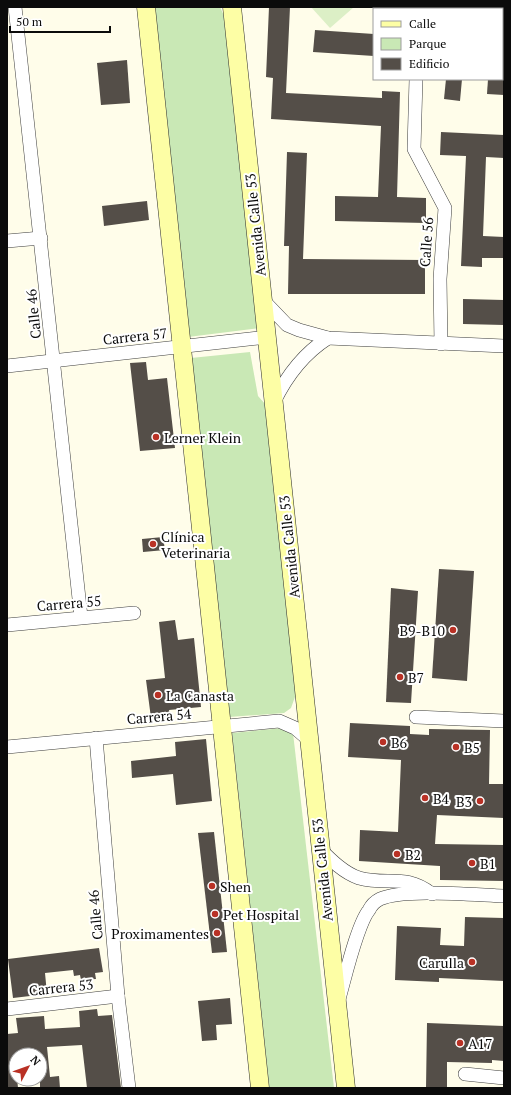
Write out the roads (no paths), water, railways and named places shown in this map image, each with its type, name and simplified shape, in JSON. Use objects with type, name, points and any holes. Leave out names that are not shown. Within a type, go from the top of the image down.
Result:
[{"type":"main road","points":[[146,7],[260,1088]]},
{"type":"main road","name":"Avenida Calle 53","points":[[232,7],[264,301],[336,1006],[346,1088]]},
{"type":"street","name":"Calle 46","points":[[15,7],[81,618]]},
{"type":"street","name":"Calle 56","points":[[416,80],[414,149],[445,208],[440,279],[441,344]]},
{"type":"street","points":[[7,241],[41,238]]},
{"type":"street","points":[[264,301],[287,325],[328,338],[504,346]]},
{"type":"street","name":"Carrera 57","points":[[7,366],[267,337]]},
{"type":"street","points":[[274,402],[282,384],[301,359],[312,348],[328,338]]},
{"type":"street","name":"Carrera 55","points":[[7,625],[134,613]]},
{"type":"street","points":[[416,717],[504,721]]},
{"type":"street","name":"Carrera 54","points":[[7,747],[279,721],[295,728],[309,740]]},
{"type":"street","name":"Calle 46","points":[[96,738],[118,996],[129,1088]]},
{"type":"street","points":[[320,849],[332,861],[349,874],[358,878],[407,881],[421,885],[432,894]]},
{"type":"street","points":[[336,1006],[360,930],[368,910],[379,900],[394,895],[432,894],[504,896]]},
{"type":"street","name":"Carrera 53","points":[[7,1009],[118,996]]},
{"type":"street","points":[[465,1074],[504,1078]]},
{"type":"place","name":"Lerner Klein","points":[[156,437]]},
{"type":"place","name":"Clínica Veterinaria","points":[[153,544]]},
{"type":"place","name":"B9-B10","points":[[453,630]]},
{"type":"place","name":"B7","points":[[400,677]]},
{"type":"place","name":"La Canasta","points":[[158,695]]},
{"type":"place","name":"B6","points":[[383,742]]},
{"type":"place","name":"B5","points":[[456,747]]},
{"type":"place","name":"B4","points":[[425,798]]},
{"type":"place","name":"B3","points":[[480,801]]},
{"type":"place","name":"B2","points":[[397,854]]},
{"type":"place","name":"B1","points":[[472,863]]},
{"type":"place","name":"Shen","points":[[212,886]]},
{"type":"place","name":"Pet Hospital","points":[[215,914]]},
{"type":"place","name":"Proximamentes","points":[[217,933]]},
{"type":"place","name":"Carulla","points":[[472,962]]},
{"type":"place","name":"A17","points":[[460,1043]]}]
